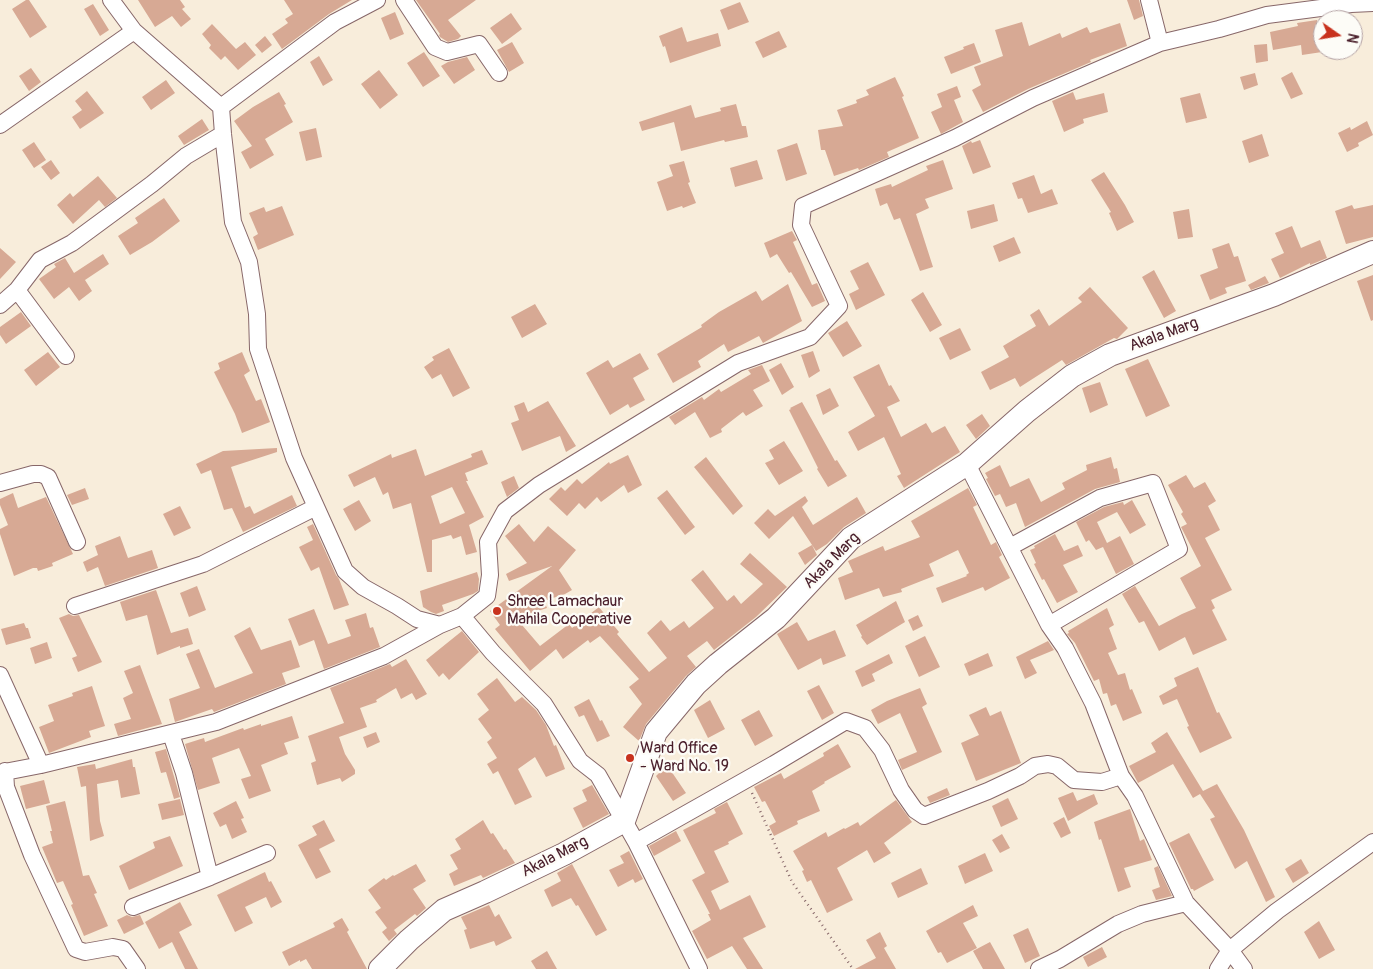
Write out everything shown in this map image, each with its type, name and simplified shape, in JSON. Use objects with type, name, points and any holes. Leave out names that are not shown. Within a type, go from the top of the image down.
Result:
[{"type":"main road","name":"Akala Marg","points":[[380,969],[409,940],[444,910],[564,854],[624,821],[656,732],[696,684],[776,618],[851,538],[967,464],[1027,411],[1072,376],[1110,355],[1274,295],[1373,252]]},
{"type":"street","points":[[111,0],[134,31],[221,107],[222,134],[233,222],[249,262],[257,314],[258,349],[294,458],[345,571],[363,587],[417,619],[440,625]]},
{"type":"street","points":[[221,107],[335,22],[377,0]]},
{"type":"street","points":[[404,0],[435,47],[447,52],[479,44],[499,73]]},
{"type":"street","points":[[1149,0],[1160,42]]},
{"type":"street","points":[[137,969],[123,949],[114,947],[85,952],[76,949],[32,855],[2,772],[41,765],[216,722],[384,656],[440,625],[462,616],[487,596],[490,575],[488,542],[505,511],[538,485],[738,363],[810,337],[839,306],[801,225],[803,206],[955,138],[1034,98],[1160,42],[1219,29],[1267,15],[1373,3]]},
{"type":"street","points":[[0,125],[134,31]]},
{"type":"street","points":[[0,304],[16,290],[40,260],[72,242],[152,184],[186,156],[222,134]]},
{"type":"street","points":[[16,290],[66,356]]},
{"type":"street","points":[[967,464],[1048,624],[1065,648],[1093,703],[1121,776],[1135,796],[1186,903],[1230,950],[1244,969]]},
{"type":"street","points":[[0,483],[33,474],[41,474],[48,477],[77,542]]},
{"type":"street","points":[[1010,547],[1100,498],[1153,482],[1179,549],[1109,591],[1048,624]]},
{"type":"street","points":[[75,606],[203,564],[316,507]]},
{"type":"street","points":[[462,616],[493,653],[544,704],[580,761],[598,775],[636,842],[699,969]]},
{"type":"street","points":[[0,675],[41,765]]},
{"type":"street","points":[[636,842],[746,781],[846,721],[865,728],[882,750],[901,790],[915,810],[924,816],[988,791],[1020,776],[1035,766],[1048,764],[1057,766],[1074,780],[1102,782],[1121,776]]},
{"type":"street","points":[[171,734],[184,773],[210,877]]},
{"type":"street","points":[[1218,969],[1230,950],[1277,911],[1373,842]]},
{"type":"street","points":[[133,907],[266,854]]},
{"type":"street","points":[[1039,969],[1060,960],[1118,924],[1142,914],[1186,903]]},
{"type":"path","points":[[746,781],[792,882],[853,969]]},
{"type":"building","points":[[29,0],[47,27],[30,38],[12,9]]},
{"type":"building","points":[[138,0],[180,0],[185,7],[182,9],[191,19],[181,27],[172,16],[155,27]]},
{"type":"building","points":[[284,0],[352,0],[329,14],[282,49],[272,34],[288,23],[285,19],[293,14]]},
{"type":"building","points":[[416,0],[476,0],[448,20],[461,36],[448,42],[440,37],[440,34]]},
{"type":"building","points":[[1127,0],[1139,0],[1143,16],[1134,20]]},
{"type":"building","points":[[740,2],[749,22],[728,30],[720,10]]},
{"type":"building","points":[[93,4],[109,30],[100,36],[84,9]]},
{"type":"building","points":[[395,12],[404,34],[390,40],[381,18]]},
{"type":"building","points":[[511,13],[522,29],[502,44],[490,28]]},
{"type":"building","points":[[1313,21],[1313,53],[1302,55],[1301,45],[1273,50],[1270,32],[1298,26],[1297,23]]},
{"type":"building","points":[[1022,22],[1029,46],[1060,33],[1062,38],[1087,27],[1090,33],[1120,23],[1127,46],[1090,60],[1091,62],[1028,89],[983,112],[972,90],[981,85],[974,67],[1003,56],[995,30]]},
{"type":"building","points":[[212,24],[236,49],[245,42],[256,55],[238,70],[225,56],[221,60],[209,48],[211,45],[202,34]]},
{"type":"building","points":[[682,27],[687,42],[718,33],[721,46],[670,63],[665,46],[663,47],[659,36]]},
{"type":"building","points":[[779,31],[787,47],[763,58],[755,42]]},
{"type":"building","points":[[265,36],[272,45],[262,53],[255,45]]},
{"type":"building","points":[[512,42],[524,63],[509,72],[497,50]]},
{"type":"building","points":[[974,43],[981,62],[951,74],[944,57]]},
{"type":"building","points":[[1267,44],[1268,61],[1256,63],[1254,45]]},
{"type":"building","points":[[424,52],[440,76],[423,87],[407,63]]},
{"type":"building","points":[[319,56],[333,80],[323,86],[310,62]]},
{"type":"building","points":[[467,57],[475,70],[454,84],[441,66]]},
{"type":"building","points":[[31,68],[41,82],[29,91],[19,76]]},
{"type":"building","points":[[379,70],[398,95],[380,109],[361,84]]},
{"type":"building","points":[[1292,72],[1303,94],[1291,99],[1281,78]]},
{"type":"building","points":[[1255,73],[1258,85],[1244,90],[1240,77]]},
{"type":"building","points":[[895,77],[919,138],[887,152],[889,157],[859,170],[858,168],[834,176],[825,150],[821,150],[818,130],[843,126],[837,110],[857,103],[856,100],[869,95],[866,90]]},
{"type":"building","points":[[166,80],[175,93],[151,110],[142,97]]},
{"type":"building","points":[[957,86],[961,97],[954,100],[963,122],[941,134],[931,112],[942,107],[937,94]]},
{"type":"building","points":[[87,91],[104,113],[80,129],[72,117],[82,110],[75,101]]},
{"type":"building","points":[[279,92],[293,122],[265,139],[274,155],[250,169],[241,152],[252,146],[234,121]]},
{"type":"building","points":[[1073,92],[1076,100],[1104,93],[1108,112],[1083,119],[1084,123],[1064,132],[1052,101]]},
{"type":"building","points":[[1200,93],[1207,118],[1186,123],[1180,98]]},
{"type":"building","points":[[736,104],[742,126],[746,126],[748,137],[725,142],[724,140],[681,151],[674,122],[642,131],[639,122],[691,105],[695,118],[721,111],[720,108]]},
{"type":"building","points":[[202,119],[209,130],[184,145],[178,136]]},
{"type":"building","points":[[1367,121],[1373,135],[1358,143],[1359,146],[1347,152],[1338,133],[1350,127],[1351,130]]},
{"type":"building","points":[[316,128],[322,157],[306,161],[299,132]]},
{"type":"building","points":[[1262,134],[1269,156],[1249,163],[1242,141]]},
{"type":"building","points":[[980,140],[991,167],[973,174],[962,146],[971,141],[972,143]]},
{"type":"building","points":[[34,142],[46,160],[34,168],[22,150]]},
{"type":"building","points":[[797,143],[807,174],[786,181],[777,150]]},
{"type":"building","points":[[51,160],[60,173],[51,180],[41,167]]},
{"type":"building","points":[[757,160],[763,179],[735,187],[730,168]]},
{"type":"building","points":[[943,160],[953,189],[925,199],[929,208],[916,214],[933,267],[920,271],[900,218],[894,220],[887,203],[880,206],[875,189],[891,184],[892,187],[928,170],[926,166]]},
{"type":"building","points":[[684,161],[690,182],[688,183],[696,203],[667,211],[657,182],[673,176],[669,165]]},
{"type":"building","points":[[1104,172],[1134,222],[1117,231],[1109,213],[1111,212],[1091,180]]},
{"type":"building","points":[[1034,175],[1041,194],[1052,189],[1058,204],[1028,213],[1022,198],[1018,199],[1012,183]]},
{"type":"building","points":[[98,176],[117,198],[105,207],[99,200],[73,224],[57,205],[70,193],[73,197]]},
{"type":"building","points":[[164,198],[180,221],[152,242],[130,255],[118,236],[138,223],[135,218]]},
{"type":"building","points":[[994,204],[998,221],[971,229],[967,211]]},
{"type":"building","points":[[1352,205],[1354,209],[1373,205],[1373,237],[1346,244],[1335,211]]},
{"type":"building","points":[[282,206],[294,235],[258,250],[253,237],[258,234],[249,213],[264,207],[266,212]]},
{"type":"building","points":[[1189,209],[1193,237],[1178,239],[1173,212]]},
{"type":"building","points":[[1292,226],[1301,248],[1320,240],[1327,258],[1310,265],[1310,263],[1280,278],[1271,259],[1284,253],[1275,233]]},
{"type":"building","points":[[792,231],[797,240],[793,242],[812,285],[817,283],[825,301],[812,307],[791,272],[789,273],[777,254],[770,258],[764,243]]},
{"type":"building","points":[[1014,237],[1021,253],[999,262],[993,246]]},
{"type":"building","points":[[1229,243],[1234,257],[1238,256],[1246,281],[1225,288],[1227,293],[1210,300],[1200,275],[1218,268],[1212,249]]},
{"type":"building","points":[[0,248],[16,262],[0,279]]},
{"type":"building","points":[[103,254],[109,264],[85,280],[92,291],[79,301],[69,287],[54,299],[39,279],[56,267],[54,264],[65,258],[74,273]]},
{"type":"building","points":[[868,262],[885,295],[856,310],[849,294],[859,289],[850,271]]},
{"type":"building","points":[[1154,270],[1176,311],[1164,318],[1142,277]]},
{"type":"building","points":[[1373,275],[1373,320],[1371,321],[1357,281]]},
{"type":"building","points":[[1265,276],[1269,283],[1251,290],[1248,285]]},
{"type":"building","points":[[788,284],[802,321],[763,343],[759,336],[728,352],[724,344],[698,361],[701,367],[673,383],[657,354],[702,327],[701,325],[719,312],[756,291],[762,301]]},
{"type":"building","points":[[1090,287],[1128,328],[1117,339],[1114,338],[1066,365],[1062,360],[1020,387],[1015,378],[990,390],[981,372],[1009,357],[1003,346],[1036,326],[1030,315],[1039,309],[1049,326],[1082,302],[1078,298]]},
{"type":"building","points":[[923,292],[942,325],[930,332],[911,300]]},
{"type":"building","points":[[535,304],[547,324],[522,338],[511,317]]},
{"type":"building","points":[[21,312],[31,326],[6,344],[0,335],[0,327]]},
{"type":"building","points":[[847,321],[862,346],[843,357],[828,333]]},
{"type":"building","points":[[960,328],[971,350],[950,360],[939,338]]},
{"type":"building","points":[[449,348],[470,388],[453,397],[441,374],[432,379],[424,367],[434,360],[432,357]]},
{"type":"building","points":[[813,351],[820,371],[809,378],[801,355]]},
{"type":"building","points":[[48,352],[60,367],[36,386],[24,370]]},
{"type":"building","points":[[242,352],[250,371],[244,375],[256,401],[261,399],[270,422],[242,433],[235,414],[214,372],[220,369],[218,363]]},
{"type":"building","points":[[640,353],[649,369],[633,378],[645,400],[630,408],[628,404],[610,415],[586,373],[608,360],[613,368]]},
{"type":"building","points":[[1148,359],[1170,406],[1146,417],[1125,369]]},
{"type":"building","points":[[781,363],[794,387],[782,395],[769,370]]},
{"type":"building","points":[[879,364],[889,386],[891,385],[900,401],[887,407],[901,437],[926,423],[932,433],[945,426],[960,452],[904,488],[897,476],[901,474],[884,437],[858,451],[848,432],[875,416],[853,377]]},
{"type":"building","points":[[762,365],[770,381],[753,390],[763,406],[746,416],[743,412],[721,429],[722,432],[710,438],[695,412],[675,425],[669,417],[702,397],[704,400],[719,389],[721,392],[751,374],[748,370]]},
{"type":"building","points":[[1100,382],[1108,405],[1090,413],[1082,388]]},
{"type":"building","points":[[830,388],[839,406],[823,415],[816,395]]},
{"type":"building","points":[[548,401],[576,446],[566,452],[560,436],[522,451],[511,423],[519,420],[514,406],[524,402],[528,412]]},
{"type":"building","points":[[802,402],[835,461],[837,460],[847,476],[828,487],[817,469],[789,410]]},
{"type":"building","points":[[982,414],[990,426],[976,439],[966,425]]},
{"type":"building","points":[[784,441],[803,471],[779,485],[765,463],[774,459],[769,450]]},
{"type":"building","points":[[277,448],[277,452],[231,467],[245,508],[250,506],[254,514],[292,495],[297,506],[243,532],[232,508],[224,510],[211,470],[201,474],[196,464],[223,451]]},
{"type":"building","points":[[416,449],[425,476],[472,457],[471,454],[482,450],[488,464],[465,473],[468,481],[466,481],[484,517],[469,525],[477,552],[466,555],[461,536],[453,539],[451,535],[432,540],[432,572],[427,572],[411,503],[393,509],[388,492],[383,495],[375,477],[354,487],[348,475],[391,454],[392,458]],"holes":[[[452,487],[465,513],[440,524],[431,496]]]},
{"type":"building","points":[[628,455],[642,485],[628,493],[624,485],[601,502],[597,497],[585,509],[579,503],[567,516],[549,499],[561,487],[565,491],[577,479],[582,484],[609,462],[610,464]]},
{"type":"building","points":[[706,457],[743,506],[733,515],[694,467]]},
{"type":"building","points":[[1111,457],[1114,469],[1117,468],[1120,482],[1095,489],[1025,527],[1016,503],[1006,507],[1000,494],[995,496],[985,473],[1000,465],[1010,487],[1029,478],[1041,502],[1065,489],[1062,483],[1087,470],[1086,465]]},
{"type":"building","points":[[1186,475],[1194,488],[1205,482],[1216,501],[1208,506],[1220,530],[1205,538],[1232,590],[1211,600],[1215,608],[1212,610],[1227,640],[1193,655],[1185,637],[1159,651],[1144,621],[1139,623],[1122,594],[1135,586],[1159,626],[1196,608],[1180,578],[1201,566],[1181,527],[1187,524],[1181,514],[1183,512],[1168,485]]},
{"type":"building","points":[[514,476],[519,488],[507,497],[501,482]]},
{"type":"building","points":[[85,488],[89,499],[72,505],[67,495]]},
{"type":"building","points":[[968,488],[977,505],[973,507],[991,545],[996,542],[1002,555],[999,557],[1010,578],[985,591],[983,587],[942,603],[936,588],[967,576],[969,573],[958,550],[929,564],[934,576],[901,589],[902,592],[883,597],[879,588],[845,600],[838,578],[853,572],[848,561],[883,546],[885,551],[920,537],[911,521]]},
{"type":"building","points":[[667,490],[695,527],[685,535],[657,498]]},
{"type":"building","points":[[13,493],[18,508],[46,497],[73,554],[52,563],[53,566],[38,571],[37,568],[33,568],[14,576],[0,534],[0,529],[8,525],[0,505],[0,499]]},
{"type":"building","points":[[805,496],[808,501],[802,507],[813,525],[857,497],[866,513],[844,527],[827,544],[816,551],[793,516],[769,539],[754,523],[768,509],[775,516]]},
{"type":"building","points":[[359,500],[371,521],[355,531],[343,509]]},
{"type":"building","points":[[1132,500],[1146,525],[1130,534],[1117,512],[1097,522],[1107,543],[1120,536],[1134,564],[1116,574],[1103,547],[1096,550],[1089,540],[1086,542],[1076,522],[1104,507],[1123,502],[1124,505]]},
{"type":"building","points":[[180,506],[191,528],[174,536],[163,514]]},
{"type":"building","points":[[313,524],[349,605],[334,610],[319,567],[311,571],[299,547],[313,540],[307,527]]},
{"type":"building","points":[[519,524],[534,542],[548,526],[576,550],[559,570],[572,590],[544,601],[547,608],[516,618],[540,646],[569,624],[572,628],[599,607],[619,632],[617,634],[649,672],[667,658],[647,633],[661,620],[670,631],[684,621],[689,628],[714,608],[691,580],[703,570],[727,601],[734,595],[741,604],[763,584],[740,564],[750,553],[787,587],[756,617],[714,650],[707,641],[687,656],[696,667],[686,676],[646,724],[639,741],[623,727],[642,704],[629,687],[639,679],[600,636],[590,643],[588,640],[563,659],[556,649],[530,671],[495,629],[500,625],[490,611],[552,566],[509,581],[506,574],[527,563],[505,536]]},
{"type":"building","points":[[1055,534],[1064,551],[1078,545],[1083,556],[1063,565],[1078,592],[1057,603],[1044,579],[1042,580],[1030,550]]},
{"type":"building","points":[[120,536],[128,558],[152,550],[158,568],[105,586],[98,567],[87,572],[83,562],[98,555],[95,546]]},
{"type":"building","points":[[812,545],[817,555],[805,565],[798,553]]},
{"type":"building","points":[[477,572],[479,579],[478,591],[442,605],[444,611],[436,614],[423,607],[420,591]]},
{"type":"building","points":[[197,586],[206,610],[189,617],[180,593]]},
{"type":"building","points":[[156,590],[171,633],[188,628],[193,644],[180,648],[180,646],[157,655],[147,615],[126,621],[120,602]]},
{"type":"building","points":[[896,601],[905,622],[867,645],[856,625]]},
{"type":"building","points":[[1107,608],[1114,625],[1109,628],[1117,649],[1108,653],[1118,675],[1125,673],[1130,690],[1132,689],[1142,713],[1123,721],[1116,704],[1111,706],[1107,693],[1103,694],[1099,679],[1094,681],[1075,643],[1067,634],[1069,633],[1068,631]]},
{"type":"building","points":[[314,609],[328,644],[351,636],[345,620],[366,613],[370,628],[373,627],[380,647],[324,669],[314,640],[299,646],[288,619]]},
{"type":"building","points":[[69,614],[73,616],[79,615],[102,662],[78,672],[72,658],[77,656],[59,618]]},
{"type":"building","points":[[918,615],[923,626],[913,631],[908,620]]},
{"type":"building","points":[[797,622],[808,641],[835,630],[846,656],[823,665],[821,658],[798,670],[777,634]]},
{"type":"building","points":[[24,623],[26,628],[28,628],[31,638],[6,645],[1,629]]},
{"type":"building","points":[[250,627],[261,650],[291,640],[300,667],[282,673],[286,684],[214,712],[212,709],[175,722],[169,699],[200,688],[186,654],[199,649],[215,688],[253,673],[234,636]]},
{"type":"building","points":[[462,631],[479,652],[449,680],[443,673],[439,677],[426,660]]},
{"type":"building","points":[[925,636],[940,667],[919,677],[905,646]]},
{"type":"building","points":[[1048,641],[1054,650],[1030,660],[1037,673],[1025,679],[1016,657]]},
{"type":"building","points":[[47,642],[52,658],[35,664],[30,648]]},
{"type":"building","points":[[988,653],[993,666],[969,676],[964,664]]},
{"type":"building","points":[[889,654],[893,663],[872,674],[875,681],[862,687],[855,671]]},
{"type":"building","points":[[406,659],[427,694],[416,700],[412,693],[401,699],[396,688],[376,700],[377,702],[360,708],[367,727],[339,737],[345,754],[355,770],[355,774],[342,782],[340,778],[317,785],[311,763],[316,761],[308,736],[344,723],[330,688],[390,664],[392,667]]},
{"type":"building","points":[[140,665],[162,724],[118,736],[114,724],[131,719],[123,698],[133,693],[124,671]]},
{"type":"building","points":[[1198,667],[1217,713],[1219,712],[1232,738],[1200,753],[1187,727],[1189,726],[1177,699],[1163,705],[1159,696],[1177,686],[1174,678]]},
{"type":"building","points":[[497,678],[515,702],[522,697],[536,710],[546,725],[554,746],[556,745],[565,769],[546,777],[535,757],[518,769],[532,797],[515,805],[498,771],[493,774],[487,764],[497,758],[487,742],[492,738],[478,719],[489,710],[477,694]]},
{"type":"building","points":[[819,685],[834,713],[822,720],[807,691]]},
{"type":"building","points":[[92,686],[105,726],[89,731],[91,737],[49,753],[39,727],[54,721],[48,705],[73,696],[72,693]]},
{"type":"building","points":[[920,688],[927,704],[922,707],[942,752],[902,770],[898,760],[917,752],[900,713],[878,724],[871,710],[887,701]]},
{"type":"building","points":[[589,699],[610,736],[597,742],[584,715],[579,717],[574,707]]},
{"type":"building","points":[[710,700],[725,729],[708,738],[694,710]]},
{"type":"building","points":[[986,707],[990,716],[1001,711],[1021,763],[976,781],[961,743],[979,735],[969,715]]},
{"type":"building","points":[[759,710],[773,736],[755,746],[741,720]]},
{"type":"building","points":[[292,716],[299,738],[284,743],[288,754],[261,765],[271,791],[249,799],[241,779],[251,776],[239,748],[212,758],[220,783],[198,790],[185,744],[204,738],[205,742],[243,728],[244,730],[261,724],[261,726]]},
{"type":"building","points":[[376,732],[380,742],[367,748],[363,737]]},
{"type":"building","points":[[1167,732],[1203,791],[1217,784],[1244,830],[1275,897],[1266,902],[1247,861],[1235,869],[1210,819],[1215,817],[1200,794],[1193,798],[1173,764],[1138,783],[1129,766],[1156,752],[1151,743]]},
{"type":"building","points":[[838,744],[851,767],[812,791],[820,811],[797,821],[798,824],[774,836],[769,826],[776,822],[765,801],[762,802],[754,787],[781,773],[784,779],[824,756],[823,753]]},
{"type":"building","points":[[166,749],[180,797],[174,799],[166,772],[161,773],[155,752]]},
{"type":"building","points":[[132,759],[140,794],[121,798],[118,780],[97,784],[100,821],[104,836],[90,841],[86,786],[81,787],[77,767],[95,764],[96,769]]},
{"type":"building","points":[[667,765],[686,793],[673,801],[656,776]]},
{"type":"building","points":[[44,780],[50,803],[26,809],[20,786]]},
{"type":"building","points":[[592,785],[609,814],[583,828],[573,808],[587,801],[582,790]]},
{"type":"building","points":[[947,788],[950,795],[930,803],[927,797]]},
{"type":"building","points":[[1073,792],[1077,801],[1094,794],[1098,804],[1068,821],[1058,798]]},
{"type":"building","points":[[1008,798],[1018,819],[1001,827],[992,806]]},
{"type":"building","points":[[180,799],[184,815],[162,820],[158,804]]},
{"type":"building","points":[[896,800],[912,822],[884,843],[891,853],[874,863],[867,850],[837,868],[853,900],[827,913],[811,880],[807,882],[802,871],[804,870],[793,851],[826,832],[828,837],[858,822],[860,826]]},
{"type":"building","points":[[65,801],[83,876],[89,875],[97,893],[94,894],[108,926],[84,936],[63,881],[57,883],[42,847],[53,843],[46,806]]},
{"type":"building","points":[[236,801],[244,818],[241,819],[247,832],[232,839],[226,824],[220,827],[213,813]]},
{"type":"building","points":[[727,802],[743,834],[728,842],[729,844],[714,851],[729,882],[711,891],[720,910],[750,895],[766,927],[743,938],[763,969],[747,969],[732,946],[707,959],[692,931],[711,920],[708,914],[710,914],[692,880],[705,873],[683,830],[716,813],[714,809]]},
{"type":"building","points":[[1130,809],[1140,841],[1144,839],[1152,860],[1124,868],[1131,887],[1118,892],[1094,822]]},
{"type":"building","points":[[1064,817],[1071,833],[1061,838],[1053,823]]},
{"type":"building","points":[[324,820],[335,841],[319,849],[331,872],[316,879],[298,845],[317,835],[312,826]]},
{"type":"building","points":[[483,820],[491,834],[493,833],[515,863],[483,878],[481,875],[454,886],[449,874],[458,869],[450,855],[461,849],[455,839]]},
{"type":"building","points":[[676,831],[681,841],[654,856],[649,846]]},
{"type":"building","points":[[1189,833],[1214,880],[1194,891],[1191,889],[1169,843]]},
{"type":"building","points":[[1002,834],[1010,848],[1000,853],[992,840]]},
{"type":"building","points":[[170,836],[183,866],[129,890],[119,866],[155,848],[153,842]]},
{"type":"building","points":[[629,851],[643,879],[635,883],[633,879],[618,887],[609,870],[624,863],[620,856]]},
{"type":"building","points":[[985,853],[993,871],[965,884],[958,866]]},
{"type":"building","points":[[1301,859],[1309,873],[1293,883],[1285,869]]},
{"type":"building","points":[[416,864],[426,881],[413,889],[426,908],[394,930],[397,934],[389,941],[382,932],[387,928],[375,912],[381,908],[368,890],[384,878],[386,880]]},
{"type":"building","points":[[572,864],[607,930],[596,936],[578,905],[576,906],[571,898],[552,907],[544,890],[561,881],[557,873]]},
{"type":"building","points":[[1158,866],[1172,896],[1156,900],[1152,890],[1160,887],[1154,868]]},
{"type":"building","points":[[921,868],[928,884],[898,898],[891,883]]},
{"type":"building","points":[[265,872],[282,902],[271,908],[266,897],[245,907],[253,923],[235,932],[217,895]]},
{"type":"building","points":[[180,902],[192,925],[179,932],[198,969],[185,969],[172,942],[159,949],[145,922]]},
{"type":"building","points":[[489,905],[495,917],[499,914],[512,938],[496,946],[494,941],[470,949],[464,930],[467,929],[461,917]]},
{"type":"building","points":[[973,905],[978,916],[963,923],[977,948],[947,963],[941,952],[938,953],[926,931]]},
{"type":"building","points":[[127,915],[132,917],[140,915],[144,924],[124,934],[117,920]]},
{"type":"building","points":[[342,918],[349,930],[347,932],[367,969],[312,969],[306,959],[289,966],[282,952],[335,927],[333,923]]},
{"type":"building","points":[[1319,921],[1335,950],[1319,959],[1304,932]]},
{"type":"building","points":[[1028,928],[1040,956],[1025,963],[1013,935]]},
{"type":"building","points":[[880,932],[887,946],[884,948],[896,969],[855,969],[876,958],[866,940]]},
{"type":"building","points":[[990,942],[1005,969],[983,969],[973,951]]},
{"type":"building","points":[[1102,947],[1107,957],[1088,967],[1083,957]]},
{"type":"building","points":[[547,951],[557,969],[536,969],[531,961]]},
{"type":"place","name":"Shree Lamachaur Mahila Cooperative","points":[[497,611]]},
{"type":"place","name":"Ward Office - Ward No. 19","points":[[630,758]]}]
